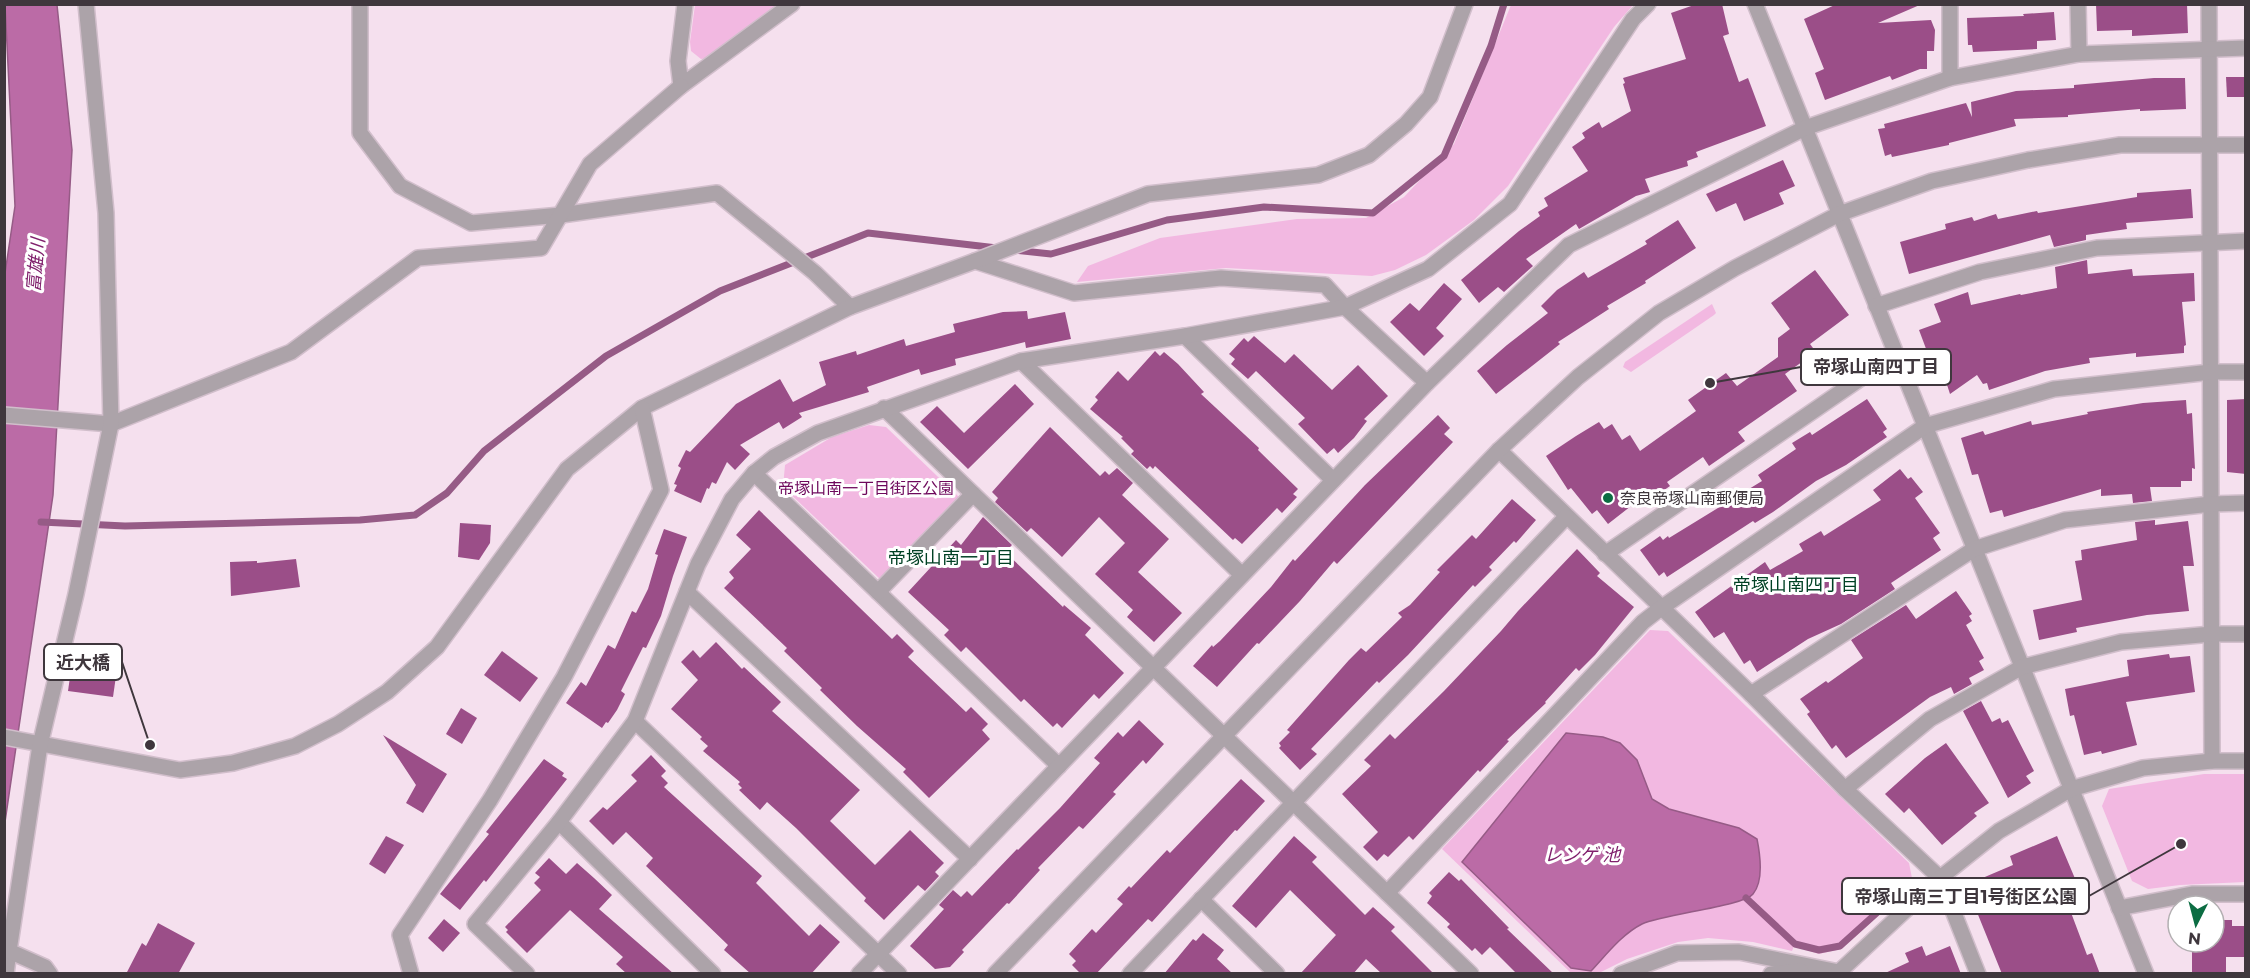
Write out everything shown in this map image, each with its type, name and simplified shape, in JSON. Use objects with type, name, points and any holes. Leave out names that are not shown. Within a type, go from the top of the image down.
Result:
[{"type":"street","points":[[6,974],[39,745],[76,594],[111,424],[106,213],[86,4]]},
{"type":"street","points":[[360,4],[360,133],[400,186],[471,223],[561,215],[717,193],[815,273],[850,307]]},
{"type":"street","points":[[681,86],[678,62],[685,4]]},
{"type":"street","points":[[4,415],[111,424],[291,352],[418,258],[541,248],[590,164],[681,86],[792,4]]},
{"type":"street","points":[[11,739],[180,770],[233,763],[295,746],[338,724],[387,692],[437,647],[567,469],[642,408],[850,307],[1148,194],[1318,175],[1369,155],[1406,124],[1430,97],[1466,4]]},
{"type":"street","points":[[527,974],[475,924],[559,822],[635,721],[698,564],[732,499],[754,473],[774,457],[818,433],[1021,361],[1185,336],[1345,307],[1428,269],[1510,204],[1633,19],[1648,4]]},
{"type":"street","points":[[1755,4],[2146,974]]},
{"type":"street","points":[[1950,4],[1950,78]]},
{"type":"street","points":[[2079,4],[2079,54]]},
{"type":"street","points":[[2209,4],[2212,761]]},
{"type":"street","points":[[860,974],[1427,383],[1569,245],[1805,128],[1950,78],[2079,54],[2246,48]]},
{"type":"street","points":[[995,974],[1499,450],[1578,377],[1659,313],[1735,268],[1839,214],[1932,181],[2028,160],[2120,145],[2246,145]]},
{"type":"street","points":[[1876,306],[1980,272],[2097,248],[2246,241]]},
{"type":"street","points":[[975,261],[1074,293],[1221,279],[1325,285],[1345,307],[1427,383]]},
{"type":"street","points":[[1185,336],[1333,480]]},
{"type":"street","points":[[1605,554],[1896,354]]},
{"type":"street","points":[[1021,361],[1242,575]]},
{"type":"street","points":[[1387,893],[1635,630],[1661,608],[1925,426],[2054,389],[2211,372],[2246,372]]},
{"type":"street","points":[[411,974],[400,934],[490,800],[564,676],[662,490],[642,408]]},
{"type":"street","points":[[884,408],[1471,974]]},
{"type":"street","points":[[1499,450],[1751,694],[1845,789],[1940,878],[1978,974]]},
{"type":"street","points":[[754,473],[1059,766]]},
{"type":"street","points":[[878,592],[973,494]]},
{"type":"street","points":[[1751,694],[1974,549],[2065,520],[2211,504],[2246,503]]},
{"type":"street","points":[[1130,974],[1566,517]]},
{"type":"street","points":[[687,592],[970,858]]},
{"type":"street","points":[[1845,789],[1930,719],[2022,667],[2121,642],[2211,634],[2246,634]]},
{"type":"street","points":[[635,721],[899,974]]},
{"type":"street","points":[[1621,974],[1677,953],[1739,952],[1840,973],[1940,878],[1999,831],[2071,789],[2143,768],[2212,761],[2246,761]]},
{"type":"street","points":[[559,822],[713,974]]},
{"type":"street","points":[[2119,908],[2192,894],[2246,894]]},
{"type":"street","points":[[1201,899],[1277,974]]},
{"type":"street","points":[[9,951],[45,967],[50,974]]},
{"type":"street","points":[[1771,974],[1819,969]]},
{"type":"green space","points":[[695,5],[777,5],[708,58],[701,59],[691,51],[690,42]]},
{"type":"green space","points":[[1511,5],[1633,5],[1614,27],[1508,186],[1474,220],[1426,255],[1395,270],[1372,276],[1226,268],[1077,282],[1088,266],[1160,238],[1297,219],[1366,218],[1404,197],[1454,144]]},
{"type":"green space","points":[[1712,304],[1716,313],[1714,315],[1631,372],[1623,367],[1625,362]]},
{"type":"green space","name":"帝塚山南一丁目街区公園","points":[[869,425],[886,427],[960,498],[881,580],[783,487],[785,465],[832,437]]},
{"type":"green space","points":[[1650,630],[1668,631],[1909,863],[1913,883],[1841,949],[1819,954],[1794,946],[1792,951],[1753,942],[1708,938],[1678,942],[1627,959],[1599,973],[1571,973],[1442,849]]},
{"type":"green space","points":[[2204,774],[2245,774],[2245,882],[2148,889],[2132,881],[2102,806],[2109,789]]},
{"type":"water","name":"富雄川","points":[[5,5],[57,5],[72,150],[53,495],[5,822],[4,280],[15,206]]},
{"type":"water","name":"レンゲ 池","points":[[1566,733],[1603,737],[1620,743],[1637,760],[1652,799],[1669,809],[1739,828],[1757,839],[1760,875],[1753,894],[1735,902],[1642,924],[1621,939],[1591,971],[1571,968],[1462,862]]},
{"type":"building","points":[[1697,4],[1722,4],[1729,34],[1723,36],[1739,82],[1748,78],[1766,126],[1696,152],[1698,157],[1687,161],[1688,166],[1645,179],[1650,192],[1636,196],[1579,229],[1576,224],[1526,259],[1533,266],[1504,292],[1498,287],[1479,303],[1461,280],[1540,216],[1538,212],[1548,206],[1544,198],[1588,171],[1572,147],[1585,138],[1582,133],[1599,122],[1602,128],[1631,111],[1623,78],[1686,59],[1671,13]]},
{"type":"building","points":[[1837,4],[1922,4],[1878,23],[1931,20],[1935,30],[1934,51],[1927,51],[1927,69],[1920,69],[1892,80],[1890,76],[1825,100],[1815,73],[1824,69],[1804,19]]},
{"type":"building","points":[[2096,4],[2187,4],[2188,33],[2132,36],[2132,30],[2097,31]]},
{"type":"building","points":[[2054,12],[2056,40],[2037,41],[2037,49],[1973,52],[1972,45],[1968,45],[1967,18],[2024,16],[2023,14]]},
{"type":"building","points":[[2226,77],[2246,77],[2246,97],[2227,97]]},
{"type":"building","points":[[2154,78],[2185,78],[2186,109],[2140,111],[2140,109],[2068,115],[2068,117],[2014,119],[2016,126],[1949,143],[1949,145],[1892,157],[1891,154],[1885,156],[1878,129],[1885,128],[1884,124],[1966,103],[1972,117],[1971,102],[2016,91],[2074,88],[2074,85]]},
{"type":"building","points":[[1783,160],[1795,186],[1779,193],[1784,204],[1744,221],[1736,203],[1716,212],[1706,194]]},
{"type":"building","points":[[2191,189],[2193,218],[2126,223],[2127,229],[2086,235],[2086,240],[2054,247],[2050,235],[1909,274],[1900,242],[1946,229],[1945,224],[1972,217],[1974,221],[1996,214],[1998,219],[2037,211],[2038,213],[2137,197],[2137,193]]},
{"type":"building","points":[[1678,220],[1696,248],[1645,281],[1646,283],[1607,306],[1609,309],[1558,342],[1560,344],[1496,394],[1477,371],[1548,313],[1541,306],[1557,290],[1584,272],[1588,278],[1647,244],[1645,241]]},
{"type":"building","points":[[2087,260],[2088,274],[2132,269],[2133,276],[2194,273],[2195,301],[2182,302],[2186,345],[2184,353],[2136,357],[2136,353],[2089,358],[2090,363],[2045,371],[1989,390],[1987,383],[1983,384],[1977,375],[1950,394],[1936,351],[1928,354],[1919,330],[1941,322],[1934,304],[1968,292],[1971,305],[2057,288],[2055,267]]},
{"type":"building","points":[[1815,270],[1849,315],[1810,344],[1816,352],[1785,374],[1797,391],[1738,432],[1745,441],[1709,466],[1703,457],[1667,482],[1670,486],[1644,504],[1640,499],[1608,524],[1597,510],[1592,514],[1571,488],[1568,490],[1546,456],[1576,436],[1599,422],[1604,429],[1612,424],[1622,440],[1630,435],[1640,451],[1696,411],[1688,400],[1726,373],[1737,386],[1778,357],[1778,338],[1790,329],[1771,303]]},
{"type":"building","points":[[1444,283],[1462,299],[1436,328],[1444,336],[1424,356],[1390,322],[1410,303],[1419,311]]},
{"type":"building","points":[[1027,311],[1028,319],[1065,312],[1071,339],[1026,348],[1025,342],[955,359],[956,365],[921,375],[919,369],[867,387],[869,392],[799,413],[802,417],[783,429],[779,422],[740,445],[750,454],[735,470],[727,462],[716,484],[712,482],[709,489],[707,488],[701,503],[674,491],[677,485],[674,484],[681,468],[678,466],[686,450],[690,452],[736,404],[780,379],[793,402],[826,385],[819,362],[856,351],[857,355],[904,339],[906,346],[955,332],[953,324],[1003,312]]},
{"type":"building","points":[[1254,336],[1285,363],[1294,354],[1332,390],[1358,365],[1388,396],[1364,419],[1367,421],[1354,438],[1338,453],[1334,448],[1327,454],[1298,424],[1305,418],[1256,371],[1248,379],[1231,364],[1235,359],[1229,354],[1244,338],[1248,342]]},
{"type":"building","points":[[1155,351],[1160,356],[1164,352],[1178,364],[1204,392],[1201,394],[1259,448],[1258,450],[1298,489],[1293,494],[1297,497],[1282,513],[1277,508],[1242,544],[1235,538],[1233,540],[1155,466],[1153,469],[1150,466],[1147,469],[1131,454],[1134,451],[1121,438],[1123,437],[1090,409],[1098,400],[1095,397],[1118,371],[1128,381]]},
{"type":"building","points":[[1015,384],[1034,404],[968,469],[920,422],[937,406],[964,433]]},
{"type":"building","points":[[1867,399],[1887,429],[1883,432],[1887,437],[1846,465],[1816,481],[1773,512],[1755,523],[1753,521],[1667,577],[1664,572],[1659,576],[1640,550],[1660,536],[1663,540],[1668,536],[1669,538],[1762,481],[1758,475],[1796,449],[1792,443],[1810,432],[1812,435]]},
{"type":"building","points":[[2246,399],[2246,474],[2227,472],[2227,400]]},
{"type":"building","points":[[2186,400],[2187,414],[2192,413],[2195,469],[2192,468],[2192,481],[2181,481],[2181,487],[2150,487],[2152,501],[2133,503],[2132,494],[2101,496],[2101,489],[2004,517],[2002,510],[1990,513],[1978,474],[1972,475],[1961,438],[1983,431],[1985,435],[2031,421],[2032,425],[2088,414],[2087,412],[2143,403]]},
{"type":"building","points":[[1438,415],[1450,428],[1444,434],[1453,442],[1337,564],[1334,561],[1259,644],[1257,643],[1217,687],[1193,666],[1212,645],[1213,647],[1220,641],[1271,587],[1293,559],[1295,561],[1365,485]]},
{"type":"building","points":[[1050,427],[1100,476],[1105,471],[1109,475],[1117,468],[1133,483],[1122,495],[1169,539],[1138,572],[1182,613],[1154,642],[1127,617],[1133,610],[1095,574],[1125,543],[1099,517],[1062,557],[1031,528],[1027,532],[995,502],[998,498],[992,492]]},
{"type":"building","points":[[1900,469],[1908,479],[1911,477],[1923,492],[1915,498],[1940,533],[1933,538],[1941,550],[1891,583],[1895,589],[1841,624],[1808,639],[1757,672],[1750,660],[1744,664],[1724,632],[1714,638],[1695,612],[1765,562],[1770,570],[1803,551],[1799,544],[1821,531],[1824,536],[1881,500],[1873,490]]},
{"type":"building","points":[[1512,499],[1536,520],[1516,543],[1514,541],[1489,567],[1492,570],[1475,587],[1473,585],[1408,655],[1379,683],[1377,681],[1311,749],[1317,754],[1300,770],[1279,748],[1281,746],[1279,743],[1290,732],[1287,730],[1349,660],[1361,648],[1366,652],[1402,617],[1398,613],[1410,605],[1440,572],[1437,570],[1472,535],[1476,539]]},
{"type":"building","points":[[759,510],[892,639],[897,634],[914,651],[908,657],[966,712],[971,707],[988,724],[982,730],[990,739],[929,798],[903,772],[906,769],[820,690],[822,688],[784,651],[787,648],[724,588],[734,578],[729,572],[751,549],[736,535]]},
{"type":"building","points":[[983,517],[1012,545],[1005,552],[1063,607],[1064,605],[1091,628],[1085,635],[1124,673],[1099,699],[1094,694],[1062,728],[1057,723],[1053,727],[1024,699],[1021,702],[966,647],[961,652],[944,635],[949,630],[908,592],[956,540],[961,545]]},
{"type":"building","points":[[2155,520],[2155,525],[2188,521],[2194,566],[2183,566],[2189,611],[2147,615],[2076,628],[2077,632],[2039,640],[2033,610],[2082,600],[2075,561],[2082,560],[2081,550],[2137,540],[2135,522]]},
{"type":"building","points":[[460,523],[491,525],[490,543],[479,560],[458,557]]},
{"type":"building","points":[[664,529],[687,537],[661,616],[646,648],[643,647],[621,691],[625,694],[617,710],[602,728],[566,703],[581,682],[586,686],[608,645],[615,649],[632,611],[636,613],[648,589],[658,555],[655,554]]},
{"type":"building","points":[[1577,549],[1600,573],[1597,576],[1634,607],[1595,655],[1579,671],[1576,668],[1546,703],[1507,740],[1509,741],[1480,772],[1478,770],[1413,840],[1409,836],[1388,857],[1384,854],[1377,861],[1363,847],[1378,832],[1342,794],[1371,766],[1364,760],[1390,734],[1395,739],[1444,691]]},
{"type":"building","points":[[296,559],[300,587],[231,596],[230,562],[257,561],[257,563]]},
{"type":"building","points":[[1956,591],[1972,614],[1969,616],[1972,621],[1966,625],[1984,658],[1979,661],[1984,670],[1969,678],[1972,684],[1954,694],[1951,687],[1930,697],[1846,758],[1836,745],[1832,749],[1807,714],[1810,712],[1800,699],[1826,681],[1828,683],[1863,658],[1851,640],[1906,605],[1916,619]]},
{"type":"building","points":[[716,642],[742,669],[744,667],[781,702],[772,711],[860,790],[830,821],[875,865],[910,830],[944,863],[935,872],[939,876],[925,891],[918,885],[884,920],[864,901],[866,898],[796,828],[767,802],[760,810],[739,790],[742,788],[738,784],[740,782],[703,751],[708,746],[700,739],[702,737],[671,709],[698,680],[681,662],[693,650],[700,658]]},
{"type":"building","points":[[502,651],[538,678],[520,702],[484,675]]},
{"type":"building","points":[[2169,654],[2170,658],[2190,656],[2195,692],[2126,702],[2137,745],[2102,754],[2101,751],[2084,755],[2074,715],[2070,716],[2065,689],[2129,676],[2127,660]]},
{"type":"building","points":[[72,663],[117,669],[113,697],[68,691]]},
{"type":"building","points":[[1981,701],[1992,722],[2000,718],[2002,723],[2008,720],[2034,771],[2026,776],[2031,783],[2008,798],[1963,711]]},
{"type":"building","points":[[461,708],[477,718],[462,744],[446,734]]},
{"type":"building","points":[[1139,720],[1164,744],[1146,764],[1143,760],[1113,792],[1116,794],[1083,829],[1079,826],[1038,868],[1040,870],[962,950],[964,952],[950,967],[935,969],[910,946],[944,909],[939,905],[953,890],[961,897],[967,891],[972,896],[1060,808],[1100,763],[1094,758],[1118,732],[1123,737]]},
{"type":"building","points":[[383,735],[447,774],[423,813],[406,803],[416,785]]},
{"type":"building","points":[[1946,743],[1989,803],[1974,813],[1977,816],[1942,845],[1909,808],[1904,813],[1885,794],[1925,758]]},
{"type":"building","points":[[651,755],[666,771],[661,776],[668,783],[664,787],[762,876],[756,883],[809,936],[820,924],[840,942],[811,974],[751,974],[724,950],[728,945],[646,866],[653,858],[626,832],[613,845],[589,821],[603,807],[607,810],[637,781],[631,775]]},
{"type":"building","points":[[544,759],[564,773],[562,776],[567,779],[486,882],[484,880],[460,910],[440,894],[489,834],[486,832]]},
{"type":"building","points":[[1241,779],[1265,801],[1237,831],[1235,830],[1152,922],[1148,919],[1096,974],[1081,974],[1072,965],[1076,961],[1069,954],[1092,929],[1096,933],[1123,904],[1117,899],[1129,886],[1131,888],[1167,850],[1170,853]]},
{"type":"building","points":[[386,836],[404,845],[385,874],[369,864]]},
{"type":"building","points":[[1294,836],[1317,857],[1312,862],[1365,915],[1373,907],[1395,927],[1391,931],[1434,974],[1382,974],[1366,959],[1353,974],[1300,974],[1336,935],[1290,890],[1256,928],[1232,906]]},
{"type":"building","points":[[2057,836],[2079,888],[2064,894],[2087,955],[2092,953],[2100,974],[2002,974],[1966,885],[2013,865],[2010,856]]},
{"type":"building","points":[[549,858],[566,874],[577,863],[594,878],[612,895],[599,909],[674,974],[627,974],[616,964],[623,957],[570,910],[527,953],[506,932],[508,930],[505,927],[541,890],[534,883],[540,877],[535,873]]},
{"type":"building","points":[[1449,872],[1459,881],[1461,879],[1509,928],[1507,929],[1554,974],[1517,974],[1490,947],[1482,955],[1475,948],[1472,951],[1447,927],[1450,924],[1427,903],[1432,896],[1429,893]]},
{"type":"building","points":[[444,919],[460,933],[443,952],[428,938]]},
{"type":"building","points":[[2226,920],[2232,920],[2232,926],[2246,926],[2246,957],[2226,957],[2226,974],[2192,974],[2192,954],[2226,954]]},
{"type":"building","points":[[158,923],[195,943],[178,974],[126,974],[142,943],[146,946]]},
{"type":"building","points":[[1203,933],[1224,950],[1217,959],[1233,974],[1164,974],[1193,939],[1196,941]]},
{"type":"building","points":[[1922,946],[1926,956],[1950,946],[1961,974],[1883,974],[1909,962],[1905,953]]},
{"type":"waterway","points":[[1014,250],[1051,254],[1167,220],[1264,207],[1373,213],[1444,156],[1491,46],[1504,4]]},
{"type":"waterway","points":[[41,522],[125,526],[360,520],[415,515],[447,493],[484,451],[606,356],[720,291],[868,233],[997,248]]},
{"type":"waterway","points":[[1746,898],[1795,944],[1819,950],[1840,946],[1901,891]]},
{"type":"place","name":"帝塚山南四丁目","points":[[1710,383]]},
{"type":"place","name":"奈良帝塚山南郵便局","points":[[1608,498]]},
{"type":"place","name":"近大橋","points":[[150,745]]},
{"type":"place","name":"帝塚山南三丁目1号街区公園","points":[[2181,844]]},
{"type":"district","name":"帝塚山南一丁目","points":[[951,558]]},
{"type":"district","name":"帝塚山南四丁目","points":[[1796,585]]}]
